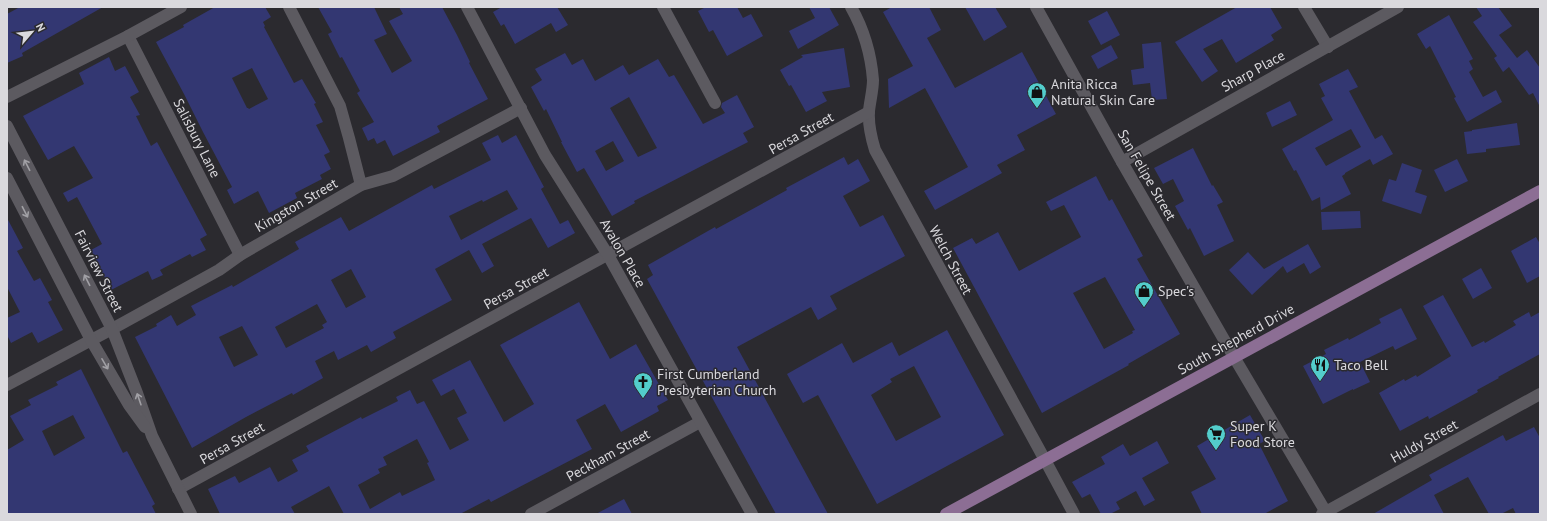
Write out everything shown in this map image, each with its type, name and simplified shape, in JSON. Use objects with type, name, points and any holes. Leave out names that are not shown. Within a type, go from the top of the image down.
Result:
[{"type":"main road","name":"South Shepherd Drive","points":[[946,514],[1540,191]]},
{"type":"street","points":[[7,97],[128,36],[181,7]]},
{"type":"street","points":[[289,7],[340,106],[361,185]]},
{"type":"street","name":"Avalon Place","points":[[467,7],[545,155],[608,255],[752,514]]},
{"type":"street","points":[[663,7],[715,103]]},
{"type":"street","name":"Welch Street","points":[[851,7],[863,29],[868,48],[873,82],[869,112],[869,132],[875,150],[1074,514]]},
{"type":"street","name":"San Felipe Street","points":[[1036,7],[1122,162],[1325,513]]},
{"type":"street","points":[[1304,7],[1328,47]]},
{"type":"street","name":"Sharp Place","points":[[1122,162],[1398,7]]},
{"type":"street","name":"Salisbury Lane","points":[[128,36],[240,254]]},
{"type":"street","name":"Kingston Street","points":[[7,385],[219,270],[240,254],[361,185],[392,176],[521,108]]},
{"type":"street","name":"Persa Street","points":[[178,490],[869,112]]},
{"type":"street","name":"Fairview Street","points":[[7,126],[112,329],[152,436],[191,514]]},
{"type":"street","name":"Fairview Street","points":[[7,178],[91,340],[129,405],[152,436]]},
{"type":"street","name":"Huldy Street","points":[[1325,513],[1540,394]]},
{"type":"street","name":"Peckham Street","points":[[531,514],[700,422]]},
{"type":"building","points":[[20,7],[103,7],[22,53],[23,56],[7,63],[7,14]]},
{"type":"building","points":[[215,7],[265,7],[271,17],[263,22],[264,27],[294,83],[302,79],[316,103],[314,104],[323,122],[316,125],[330,152],[324,155],[331,169],[320,175],[322,179],[295,193],[297,198],[269,213],[258,191],[234,204],[227,190],[232,187],[156,42],[184,27],[183,25]],"holes":[[[252,68],[268,99],[249,109],[247,108],[232,78]]]},
{"type":"building","points":[[318,7],[374,7],[387,34],[374,40],[392,73],[412,61],[389,21],[403,14],[399,7],[442,7],[488,99],[437,126],[440,132],[393,156],[385,140],[377,144],[374,138],[368,141],[362,128],[374,122],[357,93],[360,91],[342,57],[340,58],[328,34],[332,32]]},
{"type":"building","points":[[502,7],[557,7],[568,25],[556,32],[551,23],[515,44],[504,24],[501,26],[493,12]]},
{"type":"building","points":[[706,7],[737,7],[743,18],[751,14],[763,36],[727,56],[713,30],[709,32],[698,11]]},
{"type":"building","points":[[809,7],[829,7],[839,25],[798,49],[789,31],[815,18]]},
{"type":"building","points":[[892,7],[929,7],[941,30],[927,38],[955,88],[1022,52],[1056,114],[1017,135],[1025,150],[997,165],[1002,173],[935,210],[924,191],[968,167],[925,88],[889,108],[888,79],[913,66],[883,12]]},
{"type":"building","points":[[965,7],[995,7],[1007,27],[984,41]]},
{"type":"building","points":[[1237,7],[1270,7],[1282,28],[1271,35],[1274,40],[1236,63],[1222,39],[1203,49],[1218,71],[1202,82],[1175,42]]},
{"type":"building","points":[[1476,7],[1498,7],[1512,26],[1499,35],[1517,58],[1527,50],[1540,68],[1540,107],[1533,93],[1529,95],[1509,67],[1503,72],[1494,58],[1497,56],[1473,22],[1482,16]]},
{"type":"building","points":[[1107,11],[1120,35],[1101,45],[1088,21]]},
{"type":"building","points":[[1449,15],[1473,59],[1469,61],[1473,69],[1469,72],[1483,97],[1496,90],[1502,102],[1467,122],[1430,46],[1426,49],[1417,34]]},
{"type":"building","points":[[1161,42],[1167,99],[1152,100],[1150,83],[1133,85],[1131,70],[1144,68],[1142,44]]},
{"type":"building","points":[[1111,45],[1118,58],[1098,69],[1091,56]]},
{"type":"building","points":[[844,48],[850,87],[822,92],[827,101],[806,112],[791,85],[789,86],[780,70],[803,57],[801,55]]},
{"type":"building","points":[[565,53],[572,65],[583,59],[595,81],[623,65],[629,75],[658,59],[669,77],[674,75],[703,124],[725,113],[721,107],[722,103],[737,95],[754,127],[743,133],[748,142],[634,201],[635,203],[612,216],[584,168],[577,172],[546,109],[544,111],[531,87],[542,80],[535,69]],"holes":[[[629,97],[657,148],[638,157],[610,108]],[[613,141],[624,161],[606,171],[595,151]]]},
{"type":"building","points":[[109,57],[115,71],[125,66],[139,92],[130,97],[140,115],[136,116],[151,146],[157,142],[207,235],[200,239],[206,250],[192,257],[190,254],[160,270],[163,275],[152,280],[148,271],[111,290],[91,250],[102,244],[77,197],[68,202],[63,193],[93,178],[74,146],[48,160],[23,116],[84,84],[79,73]]},
{"type":"building","points":[[1348,69],[1358,87],[1349,91],[1375,139],[1382,135],[1393,154],[1373,165],[1370,159],[1345,173],[1342,176],[1351,194],[1321,210],[1320,197],[1312,201],[1296,170],[1294,171],[1282,149],[1333,120],[1321,98],[1325,96],[1319,84]],"holes":[[[1351,129],[1361,147],[1326,166],[1315,148]]]},
{"type":"building","points":[[1290,101],[1297,115],[1272,127],[1266,113]]},
{"type":"building","points":[[1517,123],[1520,145],[1486,149],[1486,152],[1467,154],[1464,132]]},
{"type":"building","points":[[498,135],[502,143],[516,135],[544,187],[541,189],[560,224],[568,220],[575,233],[548,248],[531,218],[482,244],[494,266],[482,273],[469,250],[435,269],[452,300],[393,332],[396,338],[371,352],[367,345],[338,360],[334,351],[315,361],[323,378],[293,395],[292,393],[246,417],[192,448],[135,337],[157,326],[156,324],[171,315],[177,326],[196,315],[191,306],[232,285],[233,287],[299,249],[295,242],[341,217],[349,231],[432,185],[434,189],[491,160],[482,143]],"holes":[[[507,190],[518,209],[461,240],[449,216],[482,200],[483,202]],[[351,269],[366,297],[346,308],[331,280]],[[317,304],[327,322],[322,325],[324,328],[286,348],[275,327]],[[242,326],[258,355],[234,367],[219,337]]]},
{"type":"building","points":[[1193,148],[1212,186],[1213,185],[1223,202],[1217,205],[1234,241],[1204,256],[1190,228],[1188,230],[1175,206],[1184,201],[1173,179],[1163,184],[1154,168]]},
{"type":"building","points":[[844,157],[848,165],[858,159],[870,181],[843,196],[860,227],[883,215],[905,256],[830,296],[837,309],[818,320],[811,307],[737,347],[828,514],[776,514],[647,279],[653,275],[648,265],[715,227],[716,229],[787,190],[786,188]]},
{"type":"building","points":[[1457,159],[1468,181],[1445,192],[1434,170]]},
{"type":"building","points":[[1402,163],[1422,170],[1415,192],[1427,196],[1421,214],[1382,201],[1389,179],[1396,181]]},
{"type":"building","points":[[1096,176],[1109,201],[1112,199],[1143,256],[1137,259],[1180,334],[1128,364],[1129,365],[1042,413],[953,248],[972,238],[976,244],[998,232],[1019,271],[1081,237],[1064,205],[1051,211],[1046,202]],"holes":[[[1105,277],[1135,330],[1132,331],[1133,333],[1104,349],[1073,293]]]},
{"type":"building","points":[[1360,211],[1361,228],[1322,230],[1321,212]]},
{"type":"building","points":[[7,218],[23,248],[17,251],[34,281],[40,278],[52,300],[48,302],[63,330],[38,343],[32,332],[11,343],[7,335],[7,318],[20,312],[7,287]]},
{"type":"building","points":[[1536,237],[1540,244],[1540,276],[1527,283],[1511,251]]},
{"type":"building","points":[[1308,244],[1321,267],[1310,274],[1304,263],[1287,273],[1283,266],[1252,295],[1229,270],[1248,252],[1264,269]]},
{"type":"building","points":[[1481,268],[1492,288],[1473,299],[1462,279]]},
{"type":"building","points":[[1443,295],[1472,347],[1484,341],[1485,343],[1516,325],[1513,321],[1529,312],[1531,317],[1540,312],[1540,354],[1498,377],[1499,378],[1477,390],[1478,392],[1429,419],[1428,416],[1400,431],[1379,393],[1404,379],[1405,381],[1416,375],[1417,377],[1451,356],[1423,306]]},
{"type":"building","points":[[579,302],[610,359],[636,344],[668,400],[657,406],[659,411],[621,432],[605,404],[576,420],[592,449],[491,502],[489,499],[460,514],[344,514],[329,486],[291,507],[295,514],[220,514],[208,489],[235,476],[239,483],[270,467],[278,482],[298,471],[292,460],[309,451],[306,446],[361,417],[362,419],[398,401],[396,397],[410,390],[417,404],[424,401],[450,450],[469,440],[457,418],[467,413],[454,389],[441,396],[432,380],[470,360],[504,422],[534,404],[500,345]],"holes":[[[417,439],[429,462],[427,463],[435,480],[402,496],[400,492],[370,509],[358,485],[380,473],[378,469],[387,465],[383,457]]]},
{"type":"building","points":[[1401,308],[1417,339],[1395,350],[1393,346],[1360,362],[1370,382],[1323,404],[1303,366],[1326,354],[1324,350],[1348,338],[1349,340],[1381,323],[1379,319]]},
{"type":"building","points":[[947,330],[1004,435],[877,504],[818,395],[803,403],[787,374],[842,343],[853,363],[892,342],[899,356]],"holes":[[[914,366],[941,417],[896,441],[871,395],[892,382],[890,379]]]},
{"type":"building","points":[[81,369],[123,453],[127,451],[155,504],[152,506],[156,514],[7,514],[7,450],[24,440],[10,416],[31,405],[28,400],[58,385],[56,382]],"holes":[[[73,415],[85,438],[54,456],[42,431]]]},
{"type":"building","points":[[1250,415],[1265,441],[1259,444],[1288,501],[1264,514],[1202,514],[1191,492],[1216,479],[1197,446]]},
{"type":"building","points":[[1534,427],[1540,438],[1540,514],[1516,514],[1513,508],[1501,514],[1489,514],[1468,477],[1434,495],[1444,514],[1373,514],[1432,480],[1429,475],[1503,435],[1506,441]]},
{"type":"building","points":[[1157,441],[1169,463],[1142,478],[1155,500],[1144,506],[1136,491],[1116,502],[1120,509],[1110,514],[1101,514],[1090,494],[1082,498],[1072,482],[1105,464],[1101,457],[1123,444],[1130,456]]},
{"type":"building","points":[[624,499],[632,514],[596,514]]},
{"type":"place","name":"Anita Ricca Natural Skin Care","points":[[1037,109]]},
{"type":"place","name":"Spec's","points":[[1144,308]]},
{"type":"place","name":"Taco Bell","points":[[1320,382]]},
{"type":"place","name":"First Cumberland Presbyterian Church","points":[[643,399]]},
{"type":"place","name":"Super K Food Store","points":[[1216,451]]}]
